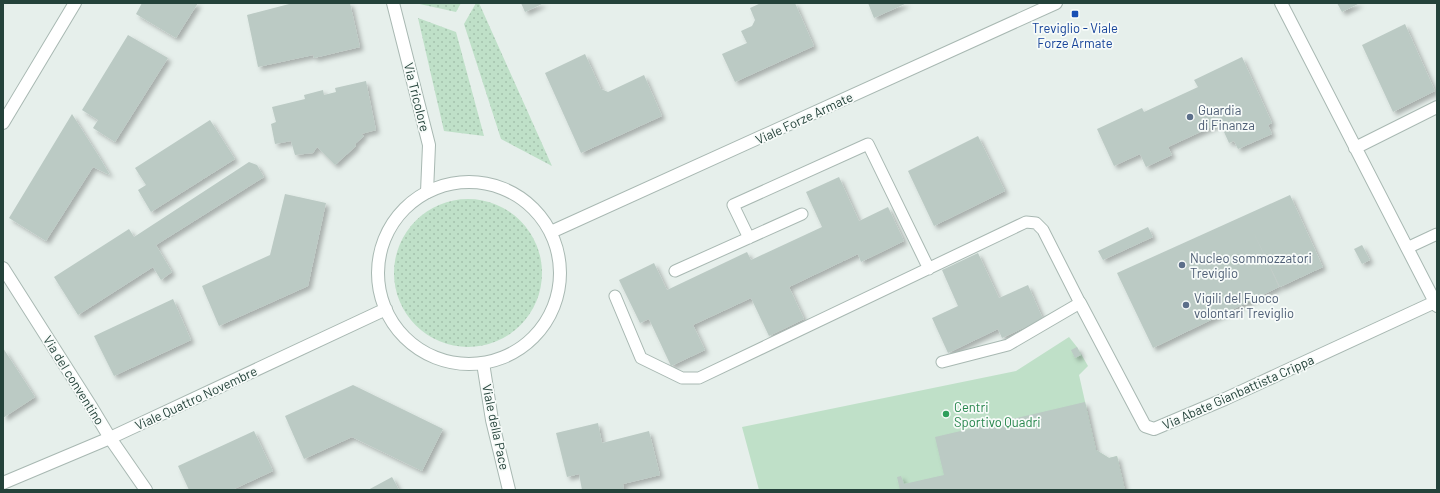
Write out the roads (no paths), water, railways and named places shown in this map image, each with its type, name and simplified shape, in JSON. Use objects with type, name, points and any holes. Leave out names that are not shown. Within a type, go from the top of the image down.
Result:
[{"type":"street","points":[[3,122],[75,3]]},
{"type":"street","name":"Via Tricolore","points":[[393,3],[429,145],[427,192]]},
{"type":"street","name":"Viale Forze Armate","points":[[551,232],[1056,3]]},
{"type":"street","name":"Via Abate Gianbattista Crippa","points":[[1080,303],[1145,426],[1154,429],[1225,399],[1436,304],[1281,3]]},
{"type":"street","points":[[1355,148],[1437,107]]},
{"type":"street","points":[[462,182],[479,182],[497,186],[520,197],[532,207],[542,217],[551,232],[559,258],[560,287],[550,314],[542,327],[525,346],[511,354],[497,360],[483,363],[459,364],[436,358],[406,339],[391,320],[382,298],[378,274],[379,262],[385,238],[391,226],[405,208],[427,192],[445,185],[462,182]]},
{"type":"street","name":"Via del conventino","points":[[3,268],[110,438],[146,490]]},
{"type":"street","name":"Viale Quattro Novembre","points":[[3,483],[110,438],[386,309]]},
{"type":"street","name":"Viale della Pace","points":[[483,363],[492,420],[509,490]]},
{"type":"lane","points":[[749,238],[733,205],[868,144],[929,269]]},
{"type":"lane","points":[[675,272],[802,214]]},
{"type":"lane","points":[[615,296],[641,358],[682,378],[699,378],[1026,222],[1036,223],[1043,230],[1080,303],[1008,345],[942,362]]},
{"type":"lane","points":[[1407,248],[1437,234]]},
{"type":"place","name":"Treviglio - Viale Forze Armate","points":[[1075,14]]},
{"type":"place","name":"Guardia di Finanza","points":[[1190,117]]},
{"type":"place","name":"Nucleo sommozzatori Treviglio","points":[[1182,265]]},
{"type":"place","name":"Vigili del Fuoco volontari Treviglio","points":[[1186,305]]},
{"type":"place","name":"Centri Sportivo Quadri","points":[[946,414]]}]
